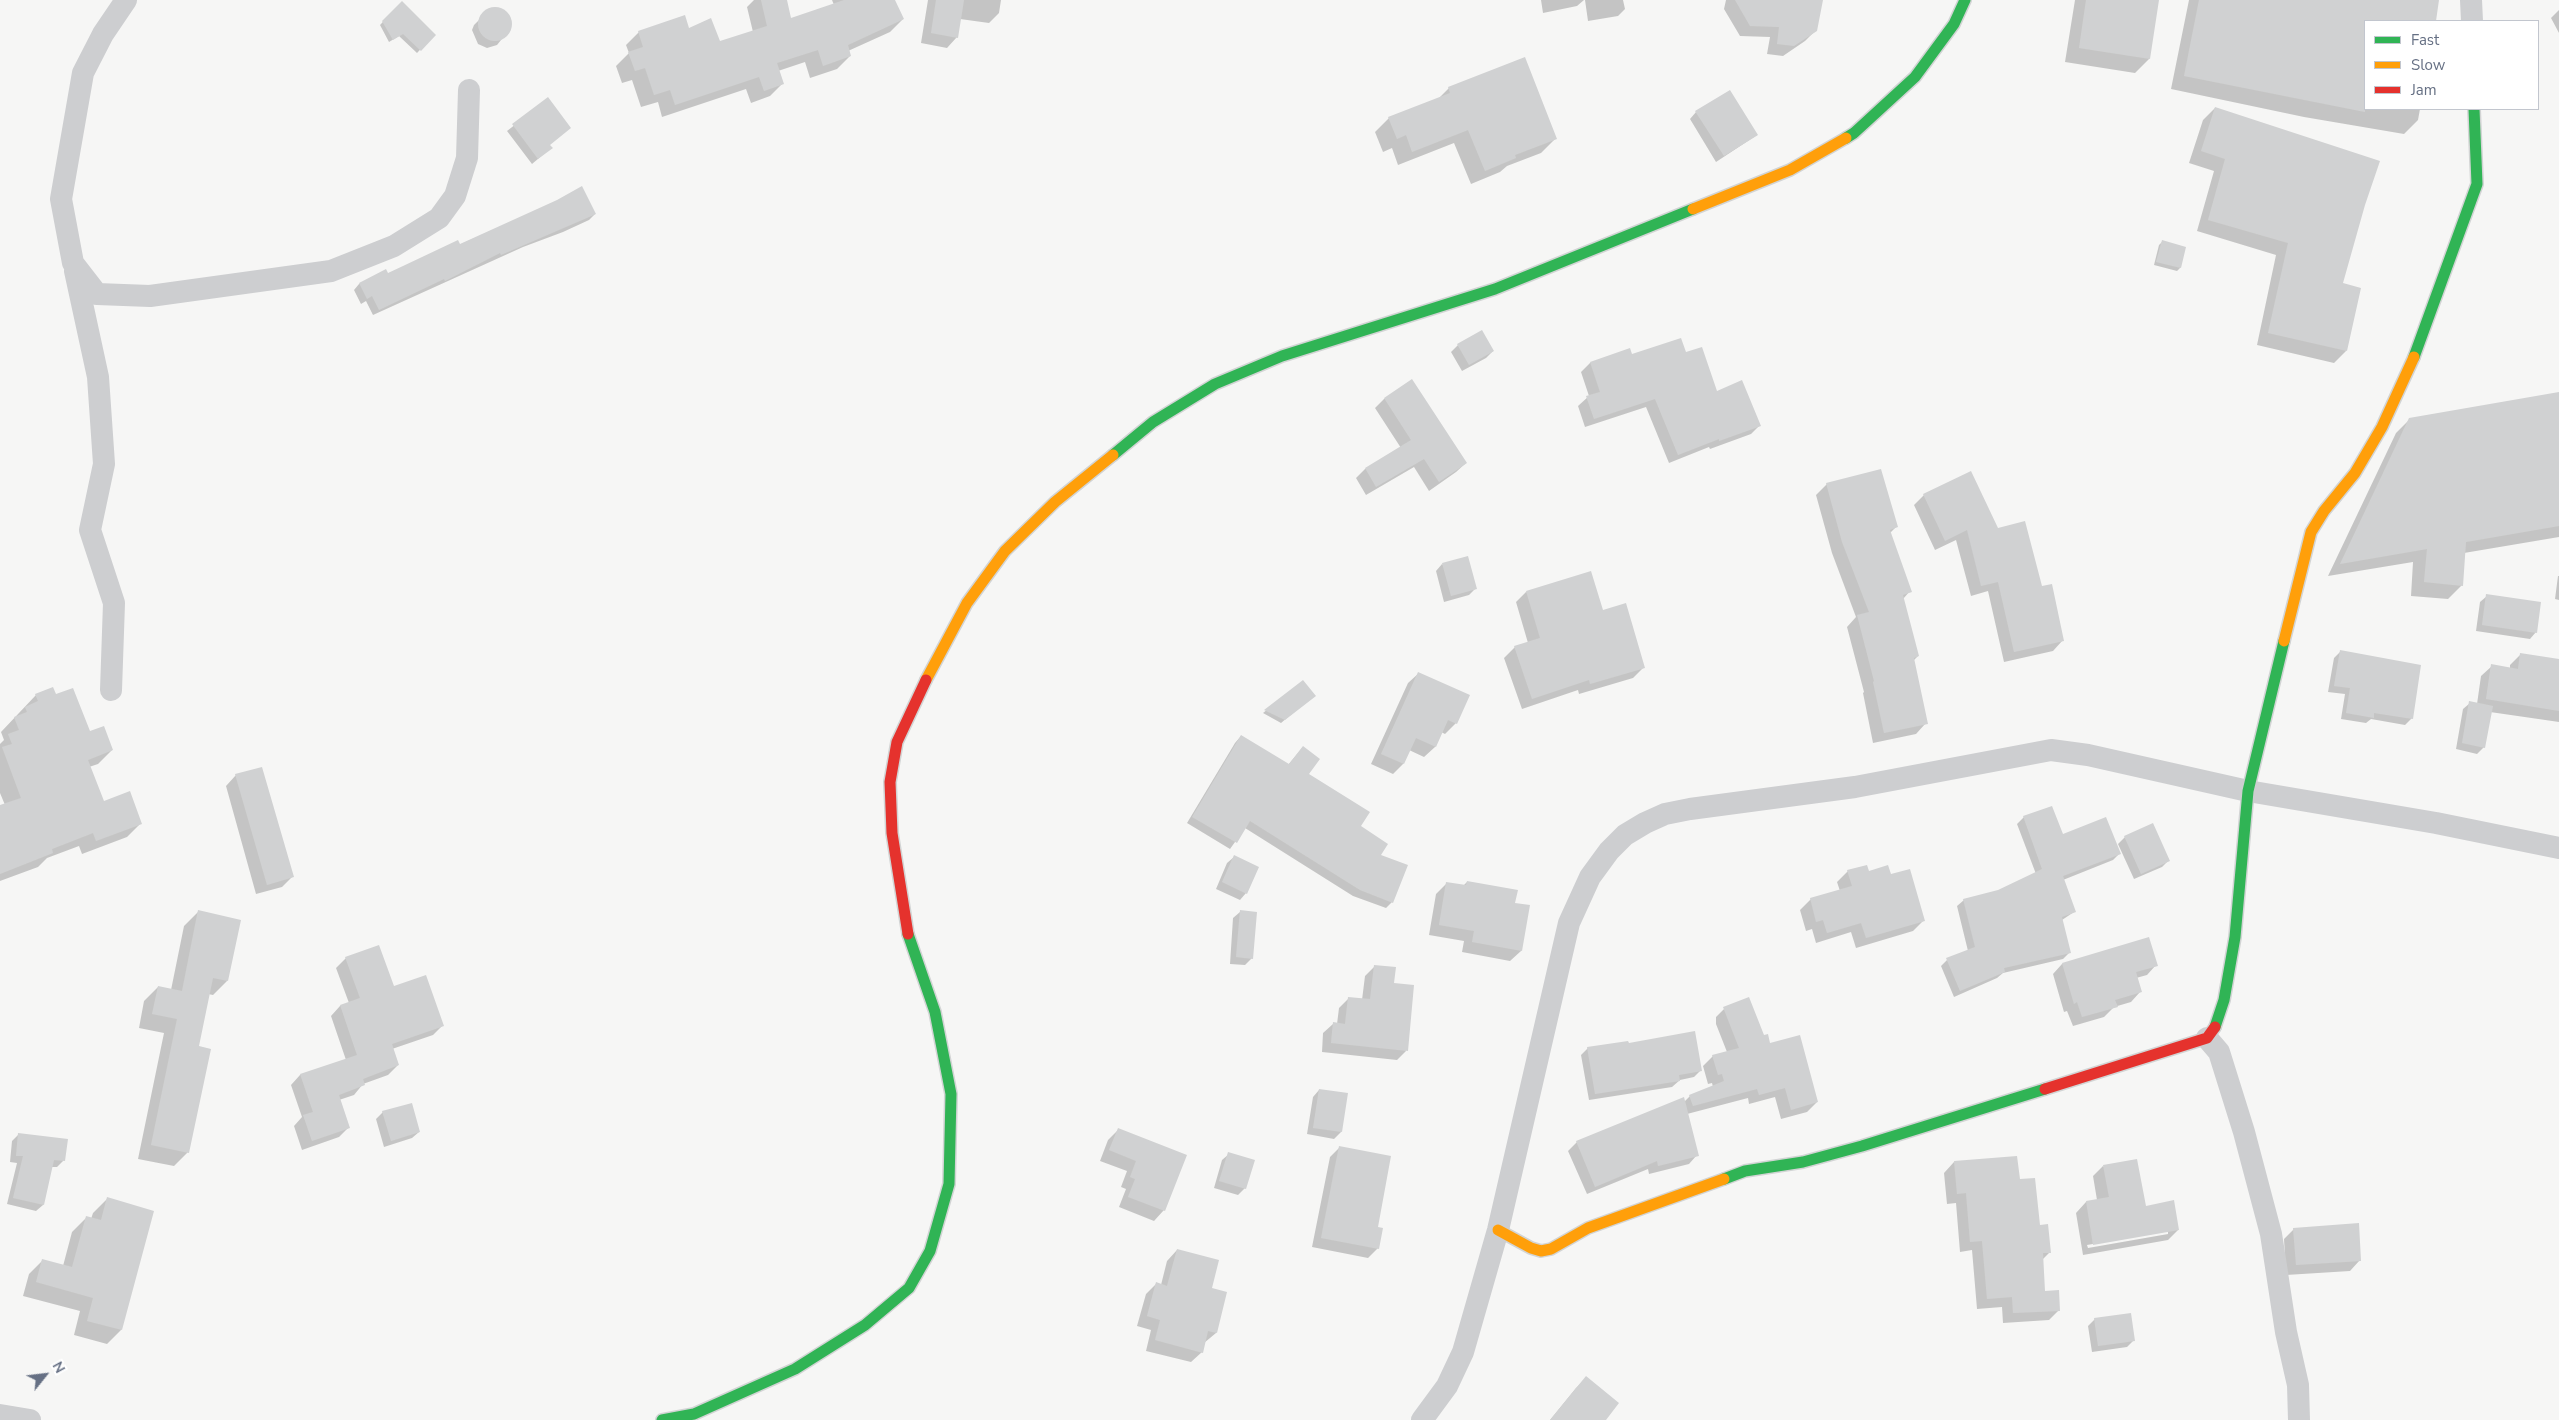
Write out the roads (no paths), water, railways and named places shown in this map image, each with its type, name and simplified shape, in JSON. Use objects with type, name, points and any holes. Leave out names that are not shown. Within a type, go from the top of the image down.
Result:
[{"type":"street","points":[[111,690],[114,603],[90,530],[104,464],[98,378],[61,198],[83,73],[103,34],[126,0]]},
{"type":"street","points":[[662,1420],[694,1414],[795,1369],[865,1326],[908,1288],[930,1251],[949,1184],[951,1094],[935,1012],[907,931],[892,833],[890,782],[898,742],[927,676],[967,603],[1005,551],[1055,502],[1152,422],[1215,384],[1282,356],[1495,289],[1790,170],[1854,133],[1915,76],[1936,52],[1954,24],[1965,0]]},
{"type":"street","points":[[2471,0],[2472,20]]},
{"type":"street","points":[[73,263],[97,294],[150,296],[331,271],[394,246],[439,218],[455,196],[467,158],[469,90]]},
{"type":"street","points":[[1498,1230],[1531,1248],[1541,1251],[1551,1249],[1588,1228],[1745,1171],[1803,1162],[1862,1146],[2207,1038],[2216,1025],[2224,1000],[2235,937],[2248,791],[2311,532],[2324,511],[2355,473],[2382,427],[2409,370],[2476,184],[2474,110]]},
{"type":"street","points":[[1422,1420],[1442,1394],[1463,1352],[1498,1230],[1569,923],[1590,877],[1609,851],[1625,835],[1644,823],[1665,814],[1690,809],[1855,787],[2051,750],[2088,755],[2248,791],[2436,823],[2559,848]]},
{"type":"street","points":[[2207,1038],[2219,1052],[2244,1132],[2271,1234],[2286,1332],[2298,1385],[2299,1420]]},
{"type":"street","points":[[0,1415],[30,1420]]}]
